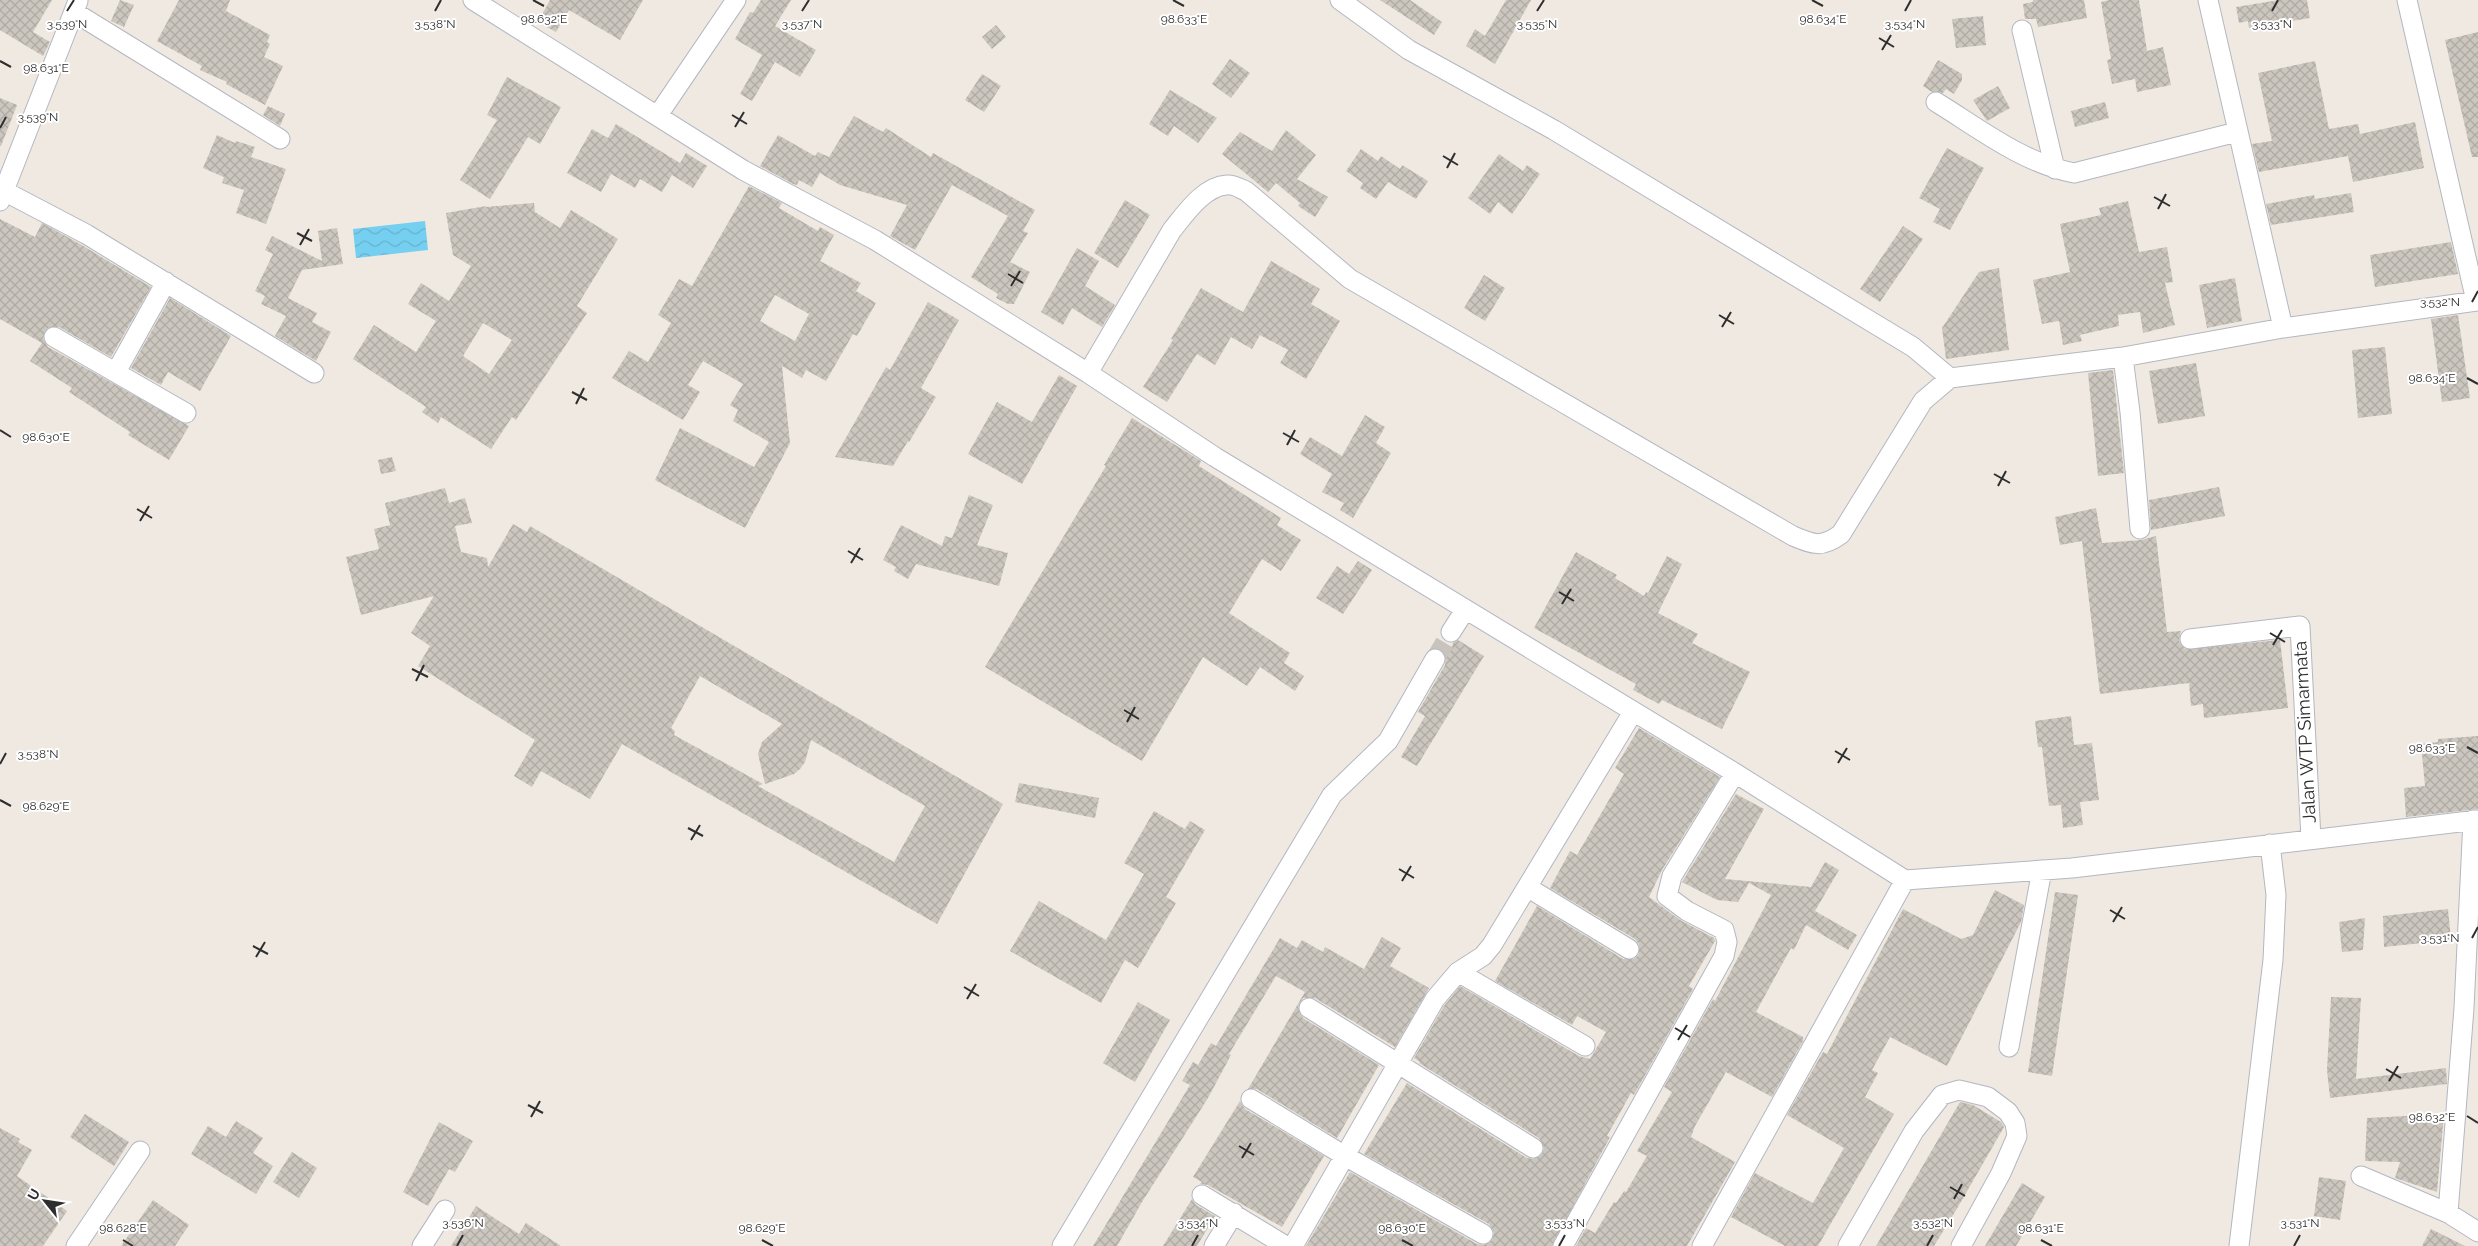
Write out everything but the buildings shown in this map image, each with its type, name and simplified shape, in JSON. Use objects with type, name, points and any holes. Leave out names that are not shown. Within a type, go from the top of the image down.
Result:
[{"type":"street","points":[[473,0],[658,114],[744,170],[875,240],[1088,373],[1215,457],[1735,773],[1905,880],[2042,870],[2476,820],[2448,1213]]},
{"type":"street","points":[[658,114],[736,0]]},
{"type":"street","points":[[1340,0],[1409,50],[1554,130],[1913,347],[1950,378]]},
{"type":"street","points":[[2208,0],[2283,328]]},
{"type":"street","points":[[1088,373],[1172,230],[1188,209],[1214,188],[1228,184],[1246,191],[1350,279],[1793,536],[1812,544],[1829,543],[1842,534],[1922,401],[1950,378],[2123,357],[2283,328],[2477,301],[2407,0]]},
{"type":"street","points":[[280,139],[76,6],[2,196],[86,234],[314,374]]},
{"type":"street","points":[[2022,30],[2055,169]]},
{"type":"street","points":[[1936,102],[2016,151],[2055,169],[2074,173],[2237,132]]},
{"type":"street","points":[[116,372],[166,282]]},
{"type":"street","points":[[54,337],[186,413]]},
{"type":"street","points":[[2123,357],[2130,412],[2140,529]]},
{"type":"street","points":[[1451,632],[1465,610]]},
{"type":"street","name":"Jalan WTP Simarmata","points":[[2190,640],[2300,626],[2311,839]]},
{"type":"street","points":[[1062,1246],[1332,795],[1388,741],[1435,659]]},
{"type":"street","points":[[1293,1246],[1435,999],[1458,972],[1483,956],[1634,712]]},
{"type":"street","points":[[1563,1246],[1724,956],[1727,942],[1724,930],[1687,911],[1667,896],[1672,876],[1735,773]]},
{"type":"street","points":[[2239,1246],[2273,960],[2276,895],[2270,844]]},
{"type":"street","points":[[2009,1047],[2042,870]]},
{"type":"street","points":[[1702,1246],[1905,880]]},
{"type":"street","points":[[1527,887],[1629,949]]},
{"type":"street","points":[[1458,972],[1585,1046]]},
{"type":"street","points":[[1309,1008],[1533,1148]]},
{"type":"street","points":[[1848,1246],[1914,1131],[1942,1095],[1959,1090],[1988,1097],[2008,1112],[2015,1123],[2017,1136],[2002,1173],[1960,1246]]},
{"type":"street","points":[[1251,1099],[1345,1156],[1483,1234]]},
{"type":"street","points":[[76,1246],[140,1152]]},
{"type":"street","points":[[2361,1176],[2448,1213],[2478,1232]]},
{"type":"street","points":[[1202,1195],[1286,1246]]},
{"type":"street","points":[[422,1246],[445,1210]]},
{"type":"street","points":[[1214,1246],[1234,1213]]},
{"type":"water","points":[[425,221],[428,250],[356,258],[353,229]]},
{"type":"tunnel","points":[[1435,659],[1451,632]]}]
